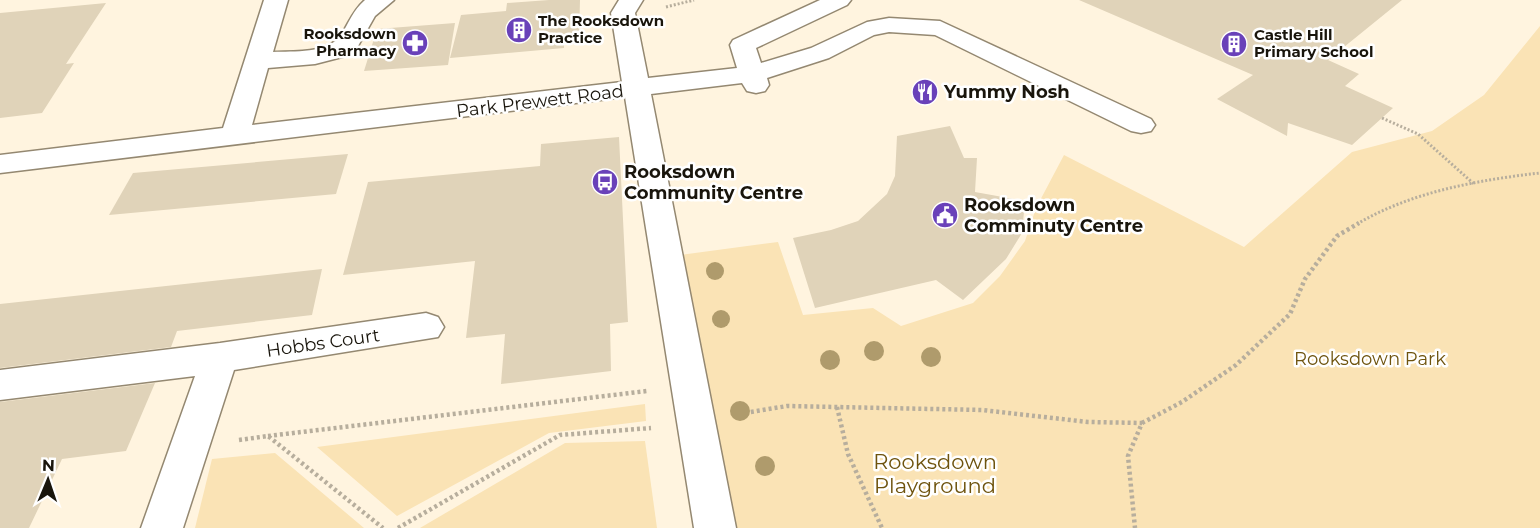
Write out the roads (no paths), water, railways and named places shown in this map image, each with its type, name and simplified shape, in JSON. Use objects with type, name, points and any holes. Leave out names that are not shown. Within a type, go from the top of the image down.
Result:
[{"type":"street","points":[[235,136],[276,0]]},
{"type":"street","points":[[256,61],[333,53],[345,46],[370,5],[382,0]]},
{"type":"street","points":[[631,0],[623,13],[638,89],[754,79],[820,53],[867,29],[889,25],[940,28],[1141,124]]},
{"type":"street","points":[[754,79],[742,45],[840,0]]},
{"type":"street","name":"Park Prewett Road","points":[[0,164],[638,89],[715,528]]},
{"type":"street","name":"Hobbs Court","points":[[0,385],[220,358],[426,327]]},
{"type":"street","points":[[162,528],[220,358]]},
{"type":"place","name":"The Rooksdown Practice","points":[[519,30]]},
{"type":"place","name":"Rooksdown Pharmacy","points":[[415,43]]},
{"type":"place","name":"Castle Hill Primary School","points":[[1234,44]]},
{"type":"place","name":"Yummy Nosh","points":[[925,92]]},
{"type":"place","name":"Rooksdown Community Centre","points":[[605,182]]},
{"type":"place","name":"Rooksdown Comminuty Centre","points":[[945,215]]},
{"type":"park label","name":"Rooksdown Park","points":[[1370,359]]},
{"type":"park label","name":"Rooksdown Playground","points":[[935,474]]}]
